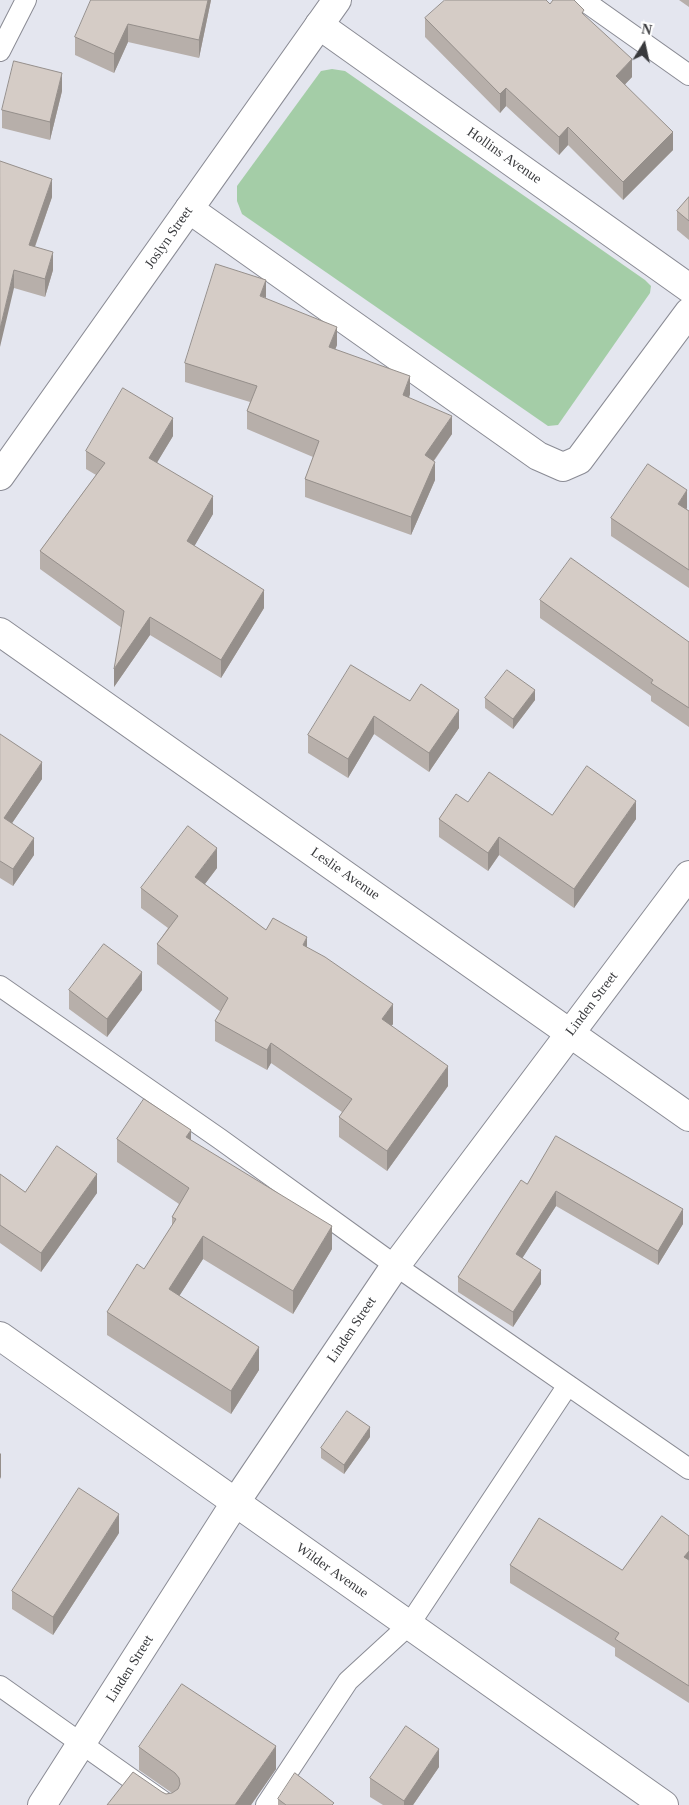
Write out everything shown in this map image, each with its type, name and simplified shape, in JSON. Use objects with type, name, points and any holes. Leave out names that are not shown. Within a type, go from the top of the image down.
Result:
[{"type":"street","name":"Joslyn Street","points":[[0,476],[337,0]]},
{"type":"street","name":"Hollins Avenue","points":[[319,26],[689,288]]},
{"type":"street","points":[[189,209],[538,456],[563,467],[579,460],[689,312]]},
{"type":"street","name":"Leslie Avenue","points":[[0,632],[689,1116]]},
{"type":"street","name":"Linden Street","points":[[42,1805],[235,1503],[396,1266],[689,875]]},
{"type":"street","name":"Wilder Avenue","points":[[0,1336],[664,1805]]},
{"type":"lane","points":[[0,51],[26,0]]},
{"type":"lane","points":[[583,0],[689,74]]},
{"type":"lane","points":[[0,986],[220,1139],[396,1266],[689,1469]]},
{"type":"lane","points":[[266,1805],[348,1681],[409,1625],[568,1386]]},
{"type":"lane","points":[[0,1686],[168,1805]]},
{"type":"green space","points":[[332,69],[345,71],[651,286],[650,293],[558,425],[548,426],[242,214],[237,201],[237,186],[321,71]]},
{"type":"building","points":[[91,0],[208,0],[199,40],[128,24],[114,54],[75,37]]},
{"type":"building","points":[[445,0],[546,0],[550,4],[553,0],[574,0],[584,10],[582,13],[632,59],[616,76],[673,132],[623,182],[568,127],[559,137],[506,88],[500,94],[425,18]]},
{"type":"building","points":[[14,61],[62,73],[50,122],[2,110]]},
{"type":"building","points":[[0,161],[52,179],[29,245],[53,252],[45,279],[14,270],[0,329]]},
{"type":"building","points":[[689,197],[689,221],[677,211]]},
{"type":"building","points":[[216,264],[266,280],[260,296],[337,327],[329,347],[410,376],[403,395],[452,416],[425,455],[435,462],[411,517],[305,479],[319,441],[247,411],[257,386],[185,363]]},
{"type":"building","points":[[123,388],[173,418],[149,458],[213,496],[187,541],[264,590],[221,660],[150,617],[114,669],[124,611],[40,551],[105,463],[86,451]]},
{"type":"building","points":[[648,464],[687,490],[678,504],[689,511],[689,570],[611,518]]},
{"type":"building","points":[[571,558],[689,642],[689,708],[651,683],[653,680],[540,600]]},
{"type":"building","points":[[351,665],[410,701],[421,684],[459,710],[429,753],[374,716],[348,759],[308,735]]},
{"type":"building","points":[[507,670],[535,690],[513,719],[485,698]]},
{"type":"building","points":[[0,734],[42,762],[4,818],[34,838],[13,869],[0,861]]},
{"type":"building","points":[[587,766],[636,801],[574,889],[499,837],[488,853],[439,819],[456,794],[468,802],[489,772],[552,815]]},
{"type":"building","points":[[188,826],[217,848],[195,877],[266,930],[273,918],[307,937],[303,945],[325,957],[393,1004],[382,1019],[448,1066],[387,1151],[339,1117],[352,1099],[271,1043],[267,1050],[215,1021],[228,998],[157,944],[178,916],[141,888]]},
{"type":"building","points":[[104,944],[142,972],[107,1019],[69,990]]},
{"type":"building","points":[[144,1099],[191,1130],[186,1137],[332,1226],[293,1291],[203,1236],[169,1289],[259,1347],[231,1391],[107,1312],[137,1264],[144,1269],[176,1219],[172,1217],[189,1188],[117,1139]]},
{"type":"building","points":[[556,1136],[683,1209],[658,1251],[556,1191],[516,1254],[541,1270],[513,1312],[458,1277],[521,1180],[527,1184]]},
{"type":"building","points":[[57,1146],[97,1174],[41,1253],[0,1225],[0,1174],[25,1192]]},
{"type":"building","points":[[347,1411],[370,1427],[344,1465],[321,1448]]},
{"type":"building","points":[[79,1488],[119,1514],[53,1617],[12,1591]]},
{"type":"building","points":[[662,1516],[689,1536],[689,1551],[684,1557],[689,1560],[689,1686],[615,1639],[619,1633],[510,1565],[539,1518],[622,1570]]},
{"type":"building","points":[[182,1684],[276,1746],[235,1805],[107,1805],[133,1772],[166,1794],[178,1789],[180,1784],[179,1778],[175,1773],[139,1747]]},
{"type":"building","points":[[406,1726],[439,1749],[404,1801],[370,1778]]},
{"type":"building","points":[[295,1773],[334,1803],[332,1805],[286,1805],[278,1799]]}]
